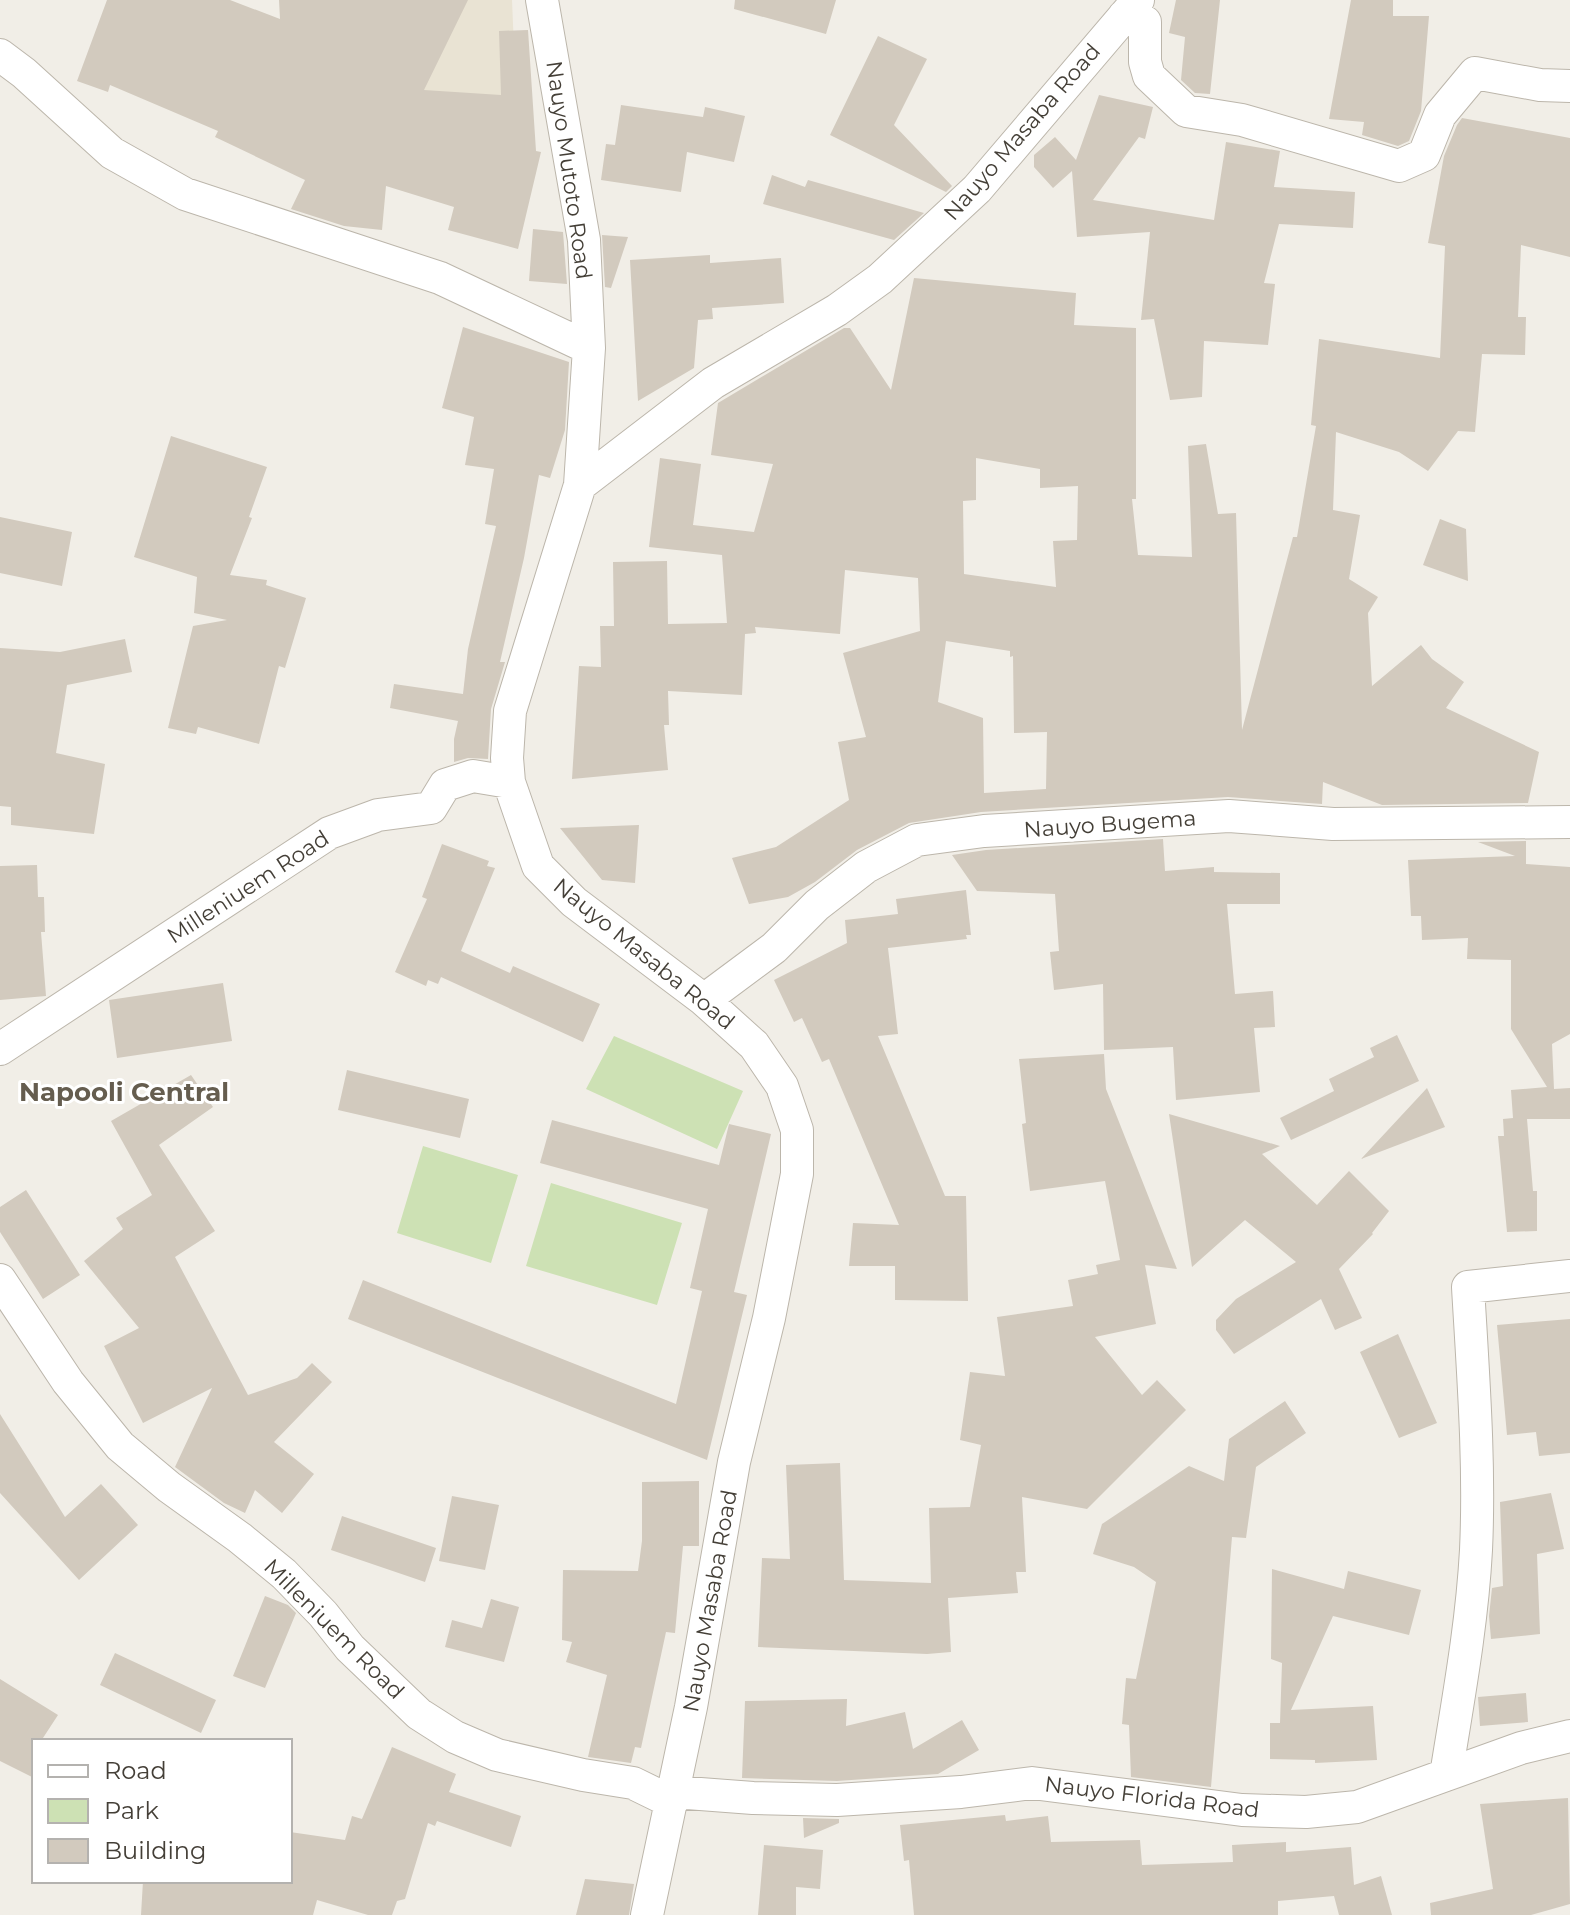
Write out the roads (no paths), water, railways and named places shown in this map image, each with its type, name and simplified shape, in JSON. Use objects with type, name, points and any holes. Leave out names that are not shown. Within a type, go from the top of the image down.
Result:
[{"type":"street","name":"Nauyo Mutoto Road","points":[[542,0],[584,240],[589,348],[580,485]]},
{"type":"street","points":[[1131,8],[1145,22],[1145,62],[1149,76],[1186,111],[1242,120],[1399,166],[1424,155],[1440,115],[1475,73],[1540,85],[1570,86]]},
{"type":"street","name":"Nauyo Masaba Road","points":[[647,1915],[673,1797],[734,1462],[769,1318],[797,1174],[797,1130],[782,1086],[754,1045],[704,1000],[574,902],[538,866],[509,782],[510,711],[580,485],[713,383],[837,310],[880,279],[977,189],[1131,8]]},
{"type":"street","points":[[0,55],[112,153],[185,194],[440,278],[589,348]]},
{"type":"street","name":"Milleniuem Road","points":[[0,1049],[329,833],[378,815],[431,808],[445,785],[473,776],[509,782]]},
{"type":"street","name":"Nauyo Bugema","points":[[704,1000],[774,948],[817,905],[866,867],[917,840],[984,831],[1229,816],[1333,824],[1570,822]]},
{"type":"street","points":[[1446,1775],[1462,1679],[1476,1552],[1477,1486],[1468,1287],[1570,1276]]},
{"type":"street","name":"Milleniuem Road","points":[[0,1280],[68,1382],[120,1446],[284,1574],[323,1614],[350,1648],[419,1714],[455,1737],[497,1755],[633,1783],[673,1797]]},
{"type":"street","name":"Nauyo Florida Road","points":[[673,1797],[837,1800],[961,1792],[1032,1783],[1226,1809],[1306,1812],[1357,1807],[1521,1748],[1570,1736]]},
{"type":"district","name":"Napooli Central","points":[[124,1092]]}]
